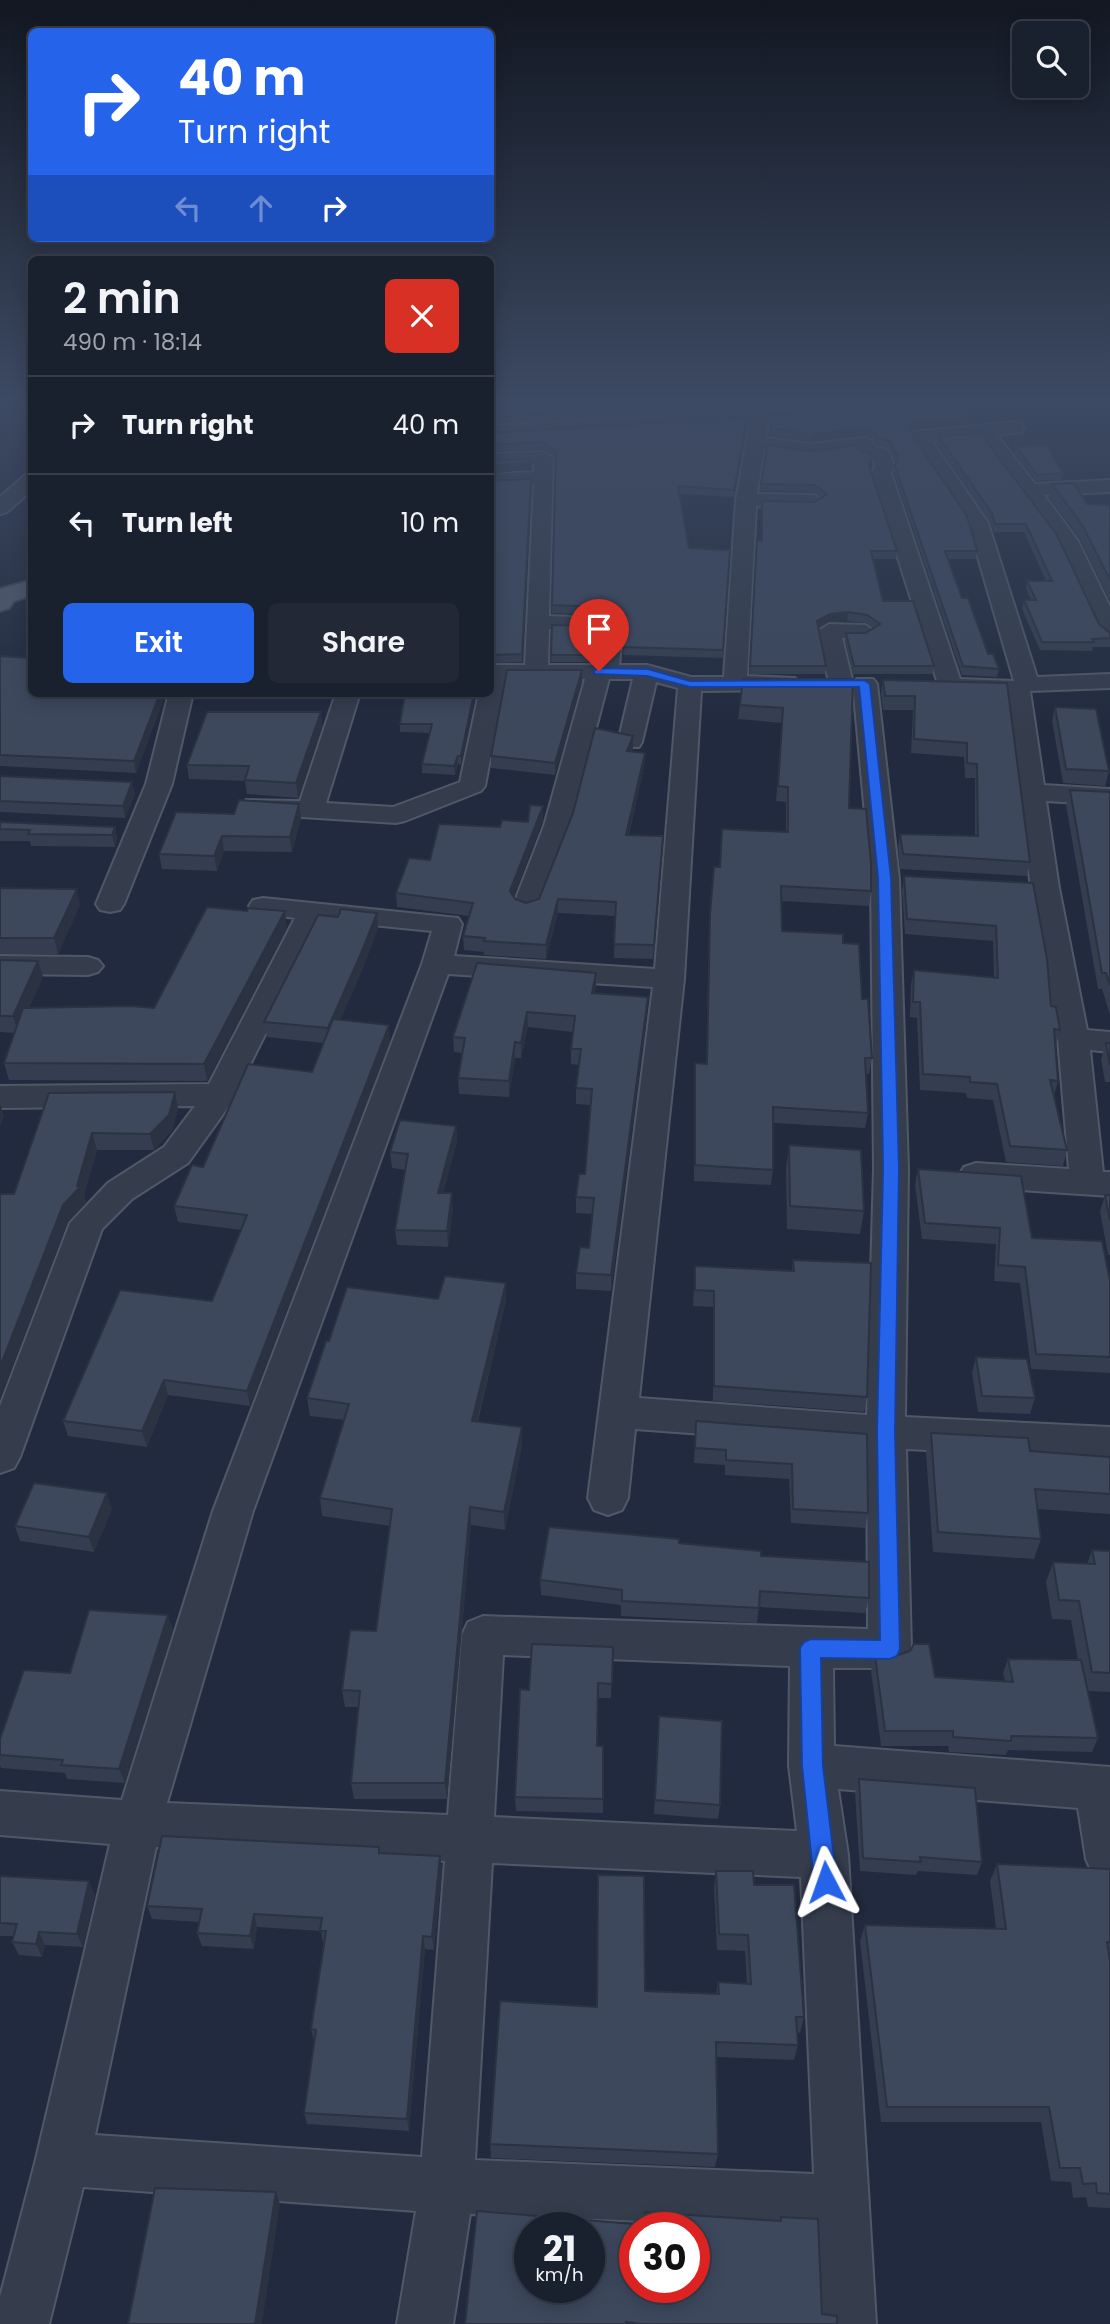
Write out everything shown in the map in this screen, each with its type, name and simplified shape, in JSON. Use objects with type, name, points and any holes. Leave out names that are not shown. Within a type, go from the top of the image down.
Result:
[{"type":"main road","points":[[1,595],[28,588]]},
{"type":"street","points":[[536,671],[543,512]]},
{"type":"street","points":[[735,683],[745,512]]},
{"type":"street","points":[[894,512],[950,684]]},
{"type":"street","points":[[919,1171],[1098,1183],[1073,1039],[1032,887],[1031,792],[1022,686],[978,523],[971,512]]},
{"type":"street","points":[[1047,512],[1069,541],[1110,631]]},
{"type":"street","points":[[527,906],[557,827],[603,671],[612,624],[538,622]]},
{"type":"street","points":[[425,2324],[447,2186],[482,1636],[890,1649],[886,1432],[919,1171],[898,879],[865,684],[830,631],[865,632]]},
{"type":"street","points":[[494,672],[648,672],[690,684],[865,684]]},
{"type":"street","points":[[630,742],[648,672]]},
{"type":"street","points":[[925,684],[1022,686],[1110,681]]},
{"type":"street","points":[[608,1499],[669,979],[690,684]]},
{"type":"street","points":[[110,904],[129,830],[159,784],[180,697]]},
{"type":"street","points":[[311,808],[347,697]]},
{"type":"street","points":[[246,805],[396,815],[472,786],[488,697]]},
{"type":"street","points":[[132,783],[159,784]]},
{"type":"street","points":[[1031,792],[1110,797]]},
{"type":"street","points":[[21,2324],[63,2159],[138,1824],[233,1511],[437,964],[448,924],[263,906]]},
{"type":"street","points":[[0,1457],[87,1223],[95,1211],[120,1191],[176,1155],[220,1095],[312,911]]},
{"type":"street","points":[[437,964],[669,979]]},
{"type":"street","points":[[0,965],[88,966]]},
{"type":"street","points":[[1073,1039],[1110,1042]]},
{"type":"street","points":[[0,1097],[220,1095]]},
{"type":"street","points":[[617,1412],[886,1432],[1110,1443]]},
{"type":"street","points":[[811,1648],[813,1766],[824,1855],[848,2324]]},
{"type":"street","points":[[813,1766],[1104,1789],[1110,1859]]},
{"type":"street","points":[[0,1813],[138,1824],[824,1855]]},
{"type":"street","points":[[63,2159],[447,2186],[842,2202]]},
{"type":"building","points":[[494,512],[529,512],[522,654],[494,655]]},
{"type":"building","points":[[554,512],[683,512],[689,548],[730,550],[723,650],[623,647],[626,616],[620,608],[552,605]]},
{"type":"building","points":[[762,512],[884,512],[897,551],[871,551],[883,601],[913,601],[934,666],[854,666],[846,633],[866,633],[880,624],[867,615],[848,612],[830,614],[817,621],[826,666],[750,666],[757,540],[762,541]]},
{"type":"building","points":[[911,512],[965,512],[967,516],[977,551],[945,551],[962,598],[968,598],[988,654],[993,654],[999,669],[963,666]]},
{"type":"building","points":[[1040,512],[1057,535],[1099,624],[1110,633],[1110,638],[1092,639],[1094,642],[1042,642],[1024,600],[1036,600],[1027,581],[1052,581],[1026,524],[995,524],[992,513]]},
{"type":"building","points":[[1073,512],[1110,512],[1110,580],[1083,526]]},
{"type":"building","points":[[552,625],[597,626],[594,655],[551,655]]},
{"type":"building","points":[[0,656],[28,658],[28,697],[158,697],[134,761],[0,755]]},
{"type":"building","points":[[507,670],[582,670],[555,763],[491,756]]},
{"type":"building","points":[[743,679],[853,679],[849,808],[866,809],[871,864],[871,891],[781,886],[782,931],[843,934],[843,943],[859,944],[862,999],[868,999],[872,1058],[865,1058],[868,1113],[773,1107],[773,1170],[695,1165],[695,1063],[707,1064],[710,914],[714,867],[720,867],[722,829],[788,832],[788,787],[778,786],[783,708],[740,705]]},
{"type":"building","points":[[883,680],[1007,683],[1030,862],[903,854],[900,834],[978,836],[977,764],[967,763],[967,743],[914,739],[915,696],[885,696]]},
{"type":"building","points":[[404,697],[473,697],[461,756],[458,756],[454,766],[422,764],[432,724],[400,724]]},
{"type":"building","points":[[1055,707],[1096,709],[1109,771],[1066,769]]},
{"type":"building","points":[[207,712],[321,712],[296,783],[245,780],[249,766],[187,765]]},
{"type":"building","points":[[595,728],[633,736],[627,751],[645,753],[626,835],[663,836],[654,945],[614,944],[616,902],[558,899],[546,945],[484,941],[485,938],[463,936],[473,903],[396,893],[409,858],[430,860],[439,824],[500,827],[502,820],[528,822],[530,805],[543,806],[510,891],[515,899],[526,903],[539,899],[573,813]]},
{"type":"building","points":[[0,776],[132,782],[123,806],[0,801]]},
{"type":"building","points":[[1070,790],[1110,792],[1110,985],[1106,973],[1102,973]]},
{"type":"building","points":[[239,800],[299,804],[290,837],[222,836],[214,856],[159,854],[176,812],[234,814]]},
{"type":"building","points":[[0,822],[115,827],[112,835],[28,834],[30,830],[0,829]]},
{"type":"building","points":[[904,876],[1033,883],[1047,959],[1051,1006],[1056,1007],[1060,1030],[1054,1029],[1058,1081],[1050,1080],[1067,1150],[1010,1146],[997,1084],[970,1082],[970,1077],[923,1074],[920,1002],[913,1002],[914,970],[998,978],[996,926],[907,919]]},
{"type":"building","points":[[0,888],[77,889],[54,938],[0,938]]},
{"type":"building","points":[[207,907],[285,911],[204,1064],[4,1063],[23,1008],[154,1008]]},
{"type":"building","points":[[341,909],[377,913],[328,1028],[264,1022],[318,915],[338,917]]},
{"type":"building","points":[[0,960],[38,961],[13,1016],[0,1016]]},
{"type":"building","points":[[477,963],[596,973],[592,993],[648,997],[611,1275],[576,1273],[580,1247],[589,1248],[594,1198],[576,1197],[579,1174],[585,1174],[592,1089],[576,1088],[581,1049],[571,1049],[575,1016],[527,1012],[521,1043],[515,1042],[509,1081],[458,1078],[465,1038],[453,1037]]},
{"type":"building","points":[[333,1019],[389,1025],[247,1391],[164,1380],[142,1431],[63,1421],[120,1290],[212,1301],[247,1215],[174,1206],[192,1165],[203,1167],[248,1064],[312,1072]]},
{"type":"building","points":[[1106,1043],[1110,1043],[1110,1065]]},
{"type":"building","points":[[175,1092],[169,1115],[150,1134],[92,1133],[77,1186],[81,1186],[63,1205],[0,1367],[0,1194],[14,1194],[49,1093]]},
{"type":"building","points":[[400,1120],[456,1126],[438,1193],[452,1193],[447,1231],[395,1230],[408,1154],[390,1152]]},
{"type":"building","points":[[789,1145],[861,1150],[864,1211],[790,1206]]},
{"type":"building","points":[[918,1169],[1021,1176],[1032,1238],[1102,1241],[1110,1281],[1110,1357],[1036,1354],[1025,1267],[998,1265],[1000,1228],[925,1223]]},
{"type":"building","points":[[1105,1195],[1110,1195],[1110,1221]]},
{"type":"building","points":[[793,1260],[871,1263],[867,1397],[714,1386],[714,1291],[695,1290],[695,1266],[794,1271]]},
{"type":"building","points":[[445,1276],[506,1283],[472,1421],[522,1427],[504,1512],[470,1507],[445,1783],[351,1783],[360,1691],[342,1690],[350,1630],[376,1631],[392,1509],[320,1498],[349,1404],[307,1398],[347,1287],[438,1299]]},
{"type":"building","points":[[976,1357],[1027,1359],[1035,1398],[982,1396]]},
{"type":"building","points":[[696,1421],[867,1434],[868,1513],[793,1509],[792,1464],[726,1460],[726,1450],[695,1448]]},
{"type":"building","points":[[931,1433],[1028,1438],[1030,1451],[1110,1457],[1110,1494],[1035,1489],[1041,1539],[938,1532]]},
{"type":"building","points":[[34,1483],[107,1493],[89,1537],[15,1526]]},
{"type":"building","points":[[549,1527],[679,1539],[679,1543],[761,1551],[761,1556],[869,1562],[869,1598],[760,1591],[759,1608],[622,1601],[622,1590],[540,1580]]},
{"type":"building","points":[[1092,1550],[1110,1551],[1110,1673],[1092,1672],[1079,1601],[1059,1600],[1053,1562],[1095,1564]]},
{"type":"building","points":[[89,1610],[168,1615],[119,1769],[61,1765],[63,1760],[0,1755],[0,1739],[24,1670],[70,1673]]},
{"type":"building","points":[[532,1644],[613,1647],[612,1684],[598,1683],[597,1746],[603,1746],[603,1799],[515,1797],[520,1689],[529,1690]]},
{"type":"building","points":[[914,1644],[929,1644],[935,1677],[1013,1682],[1008,1659],[1081,1660],[1098,1738],[1011,1736],[1011,1741],[953,1737],[953,1731],[885,1731],[875,1656],[895,1656],[910,1651]]},
{"type":"building","points":[[659,1716],[722,1721],[720,1805],[655,1800]]},
{"type":"building","points":[[859,1779],[975,1788],[982,1862],[920,1857],[921,1862],[863,1858]]},
{"type":"building","points":[[162,1836],[379,1847],[379,1853],[440,1856],[432,1937],[423,1936],[407,2119],[304,2113],[316,2030],[311,2029],[326,1931],[320,1931],[322,1918],[254,1914],[250,1936],[197,1933],[202,1909],[147,1906]]},
{"type":"building","points":[[997,1864],[1110,1869],[1110,1942],[1107,1942],[1110,1961],[1110,2194],[1097,2193],[1096,2183],[1083,2184],[1080,2168],[1060,2168],[1049,2107],[887,2107],[865,1925],[1006,1929]]},
{"type":"building","points":[[716,1871],[753,1871],[754,1885],[794,1885],[804,2017],[796,2017],[798,2045],[716,2042],[718,2154],[490,2144],[500,2001],[597,2007],[598,1875],[644,1876],[645,1991],[719,1994],[718,1982],[751,1984],[748,1935],[719,1934]]},
{"type":"building","points":[[0,1876],[89,1881],[77,1934],[39,1932],[36,1944],[12,1942],[17,1924],[0,1923]]},
{"type":"building","points":[[155,2188],[276,2192],[255,2324],[128,2324]]},
{"type":"building","points":[[477,2211],[514,2214],[514,2303],[605,2303],[605,2222],[619,2223],[619,2303],[710,2303],[710,2216],[781,2221],[781,2217],[818,2219],[822,2314],[837,2316],[837,2324],[465,2324]]},
{"type":"route","points":[[599,671],[648,672],[690,684],[864,684],[885,878],[891,1169],[886,1432],[890,1649],[811,1648],[813,1766],[826,1882]]}]
